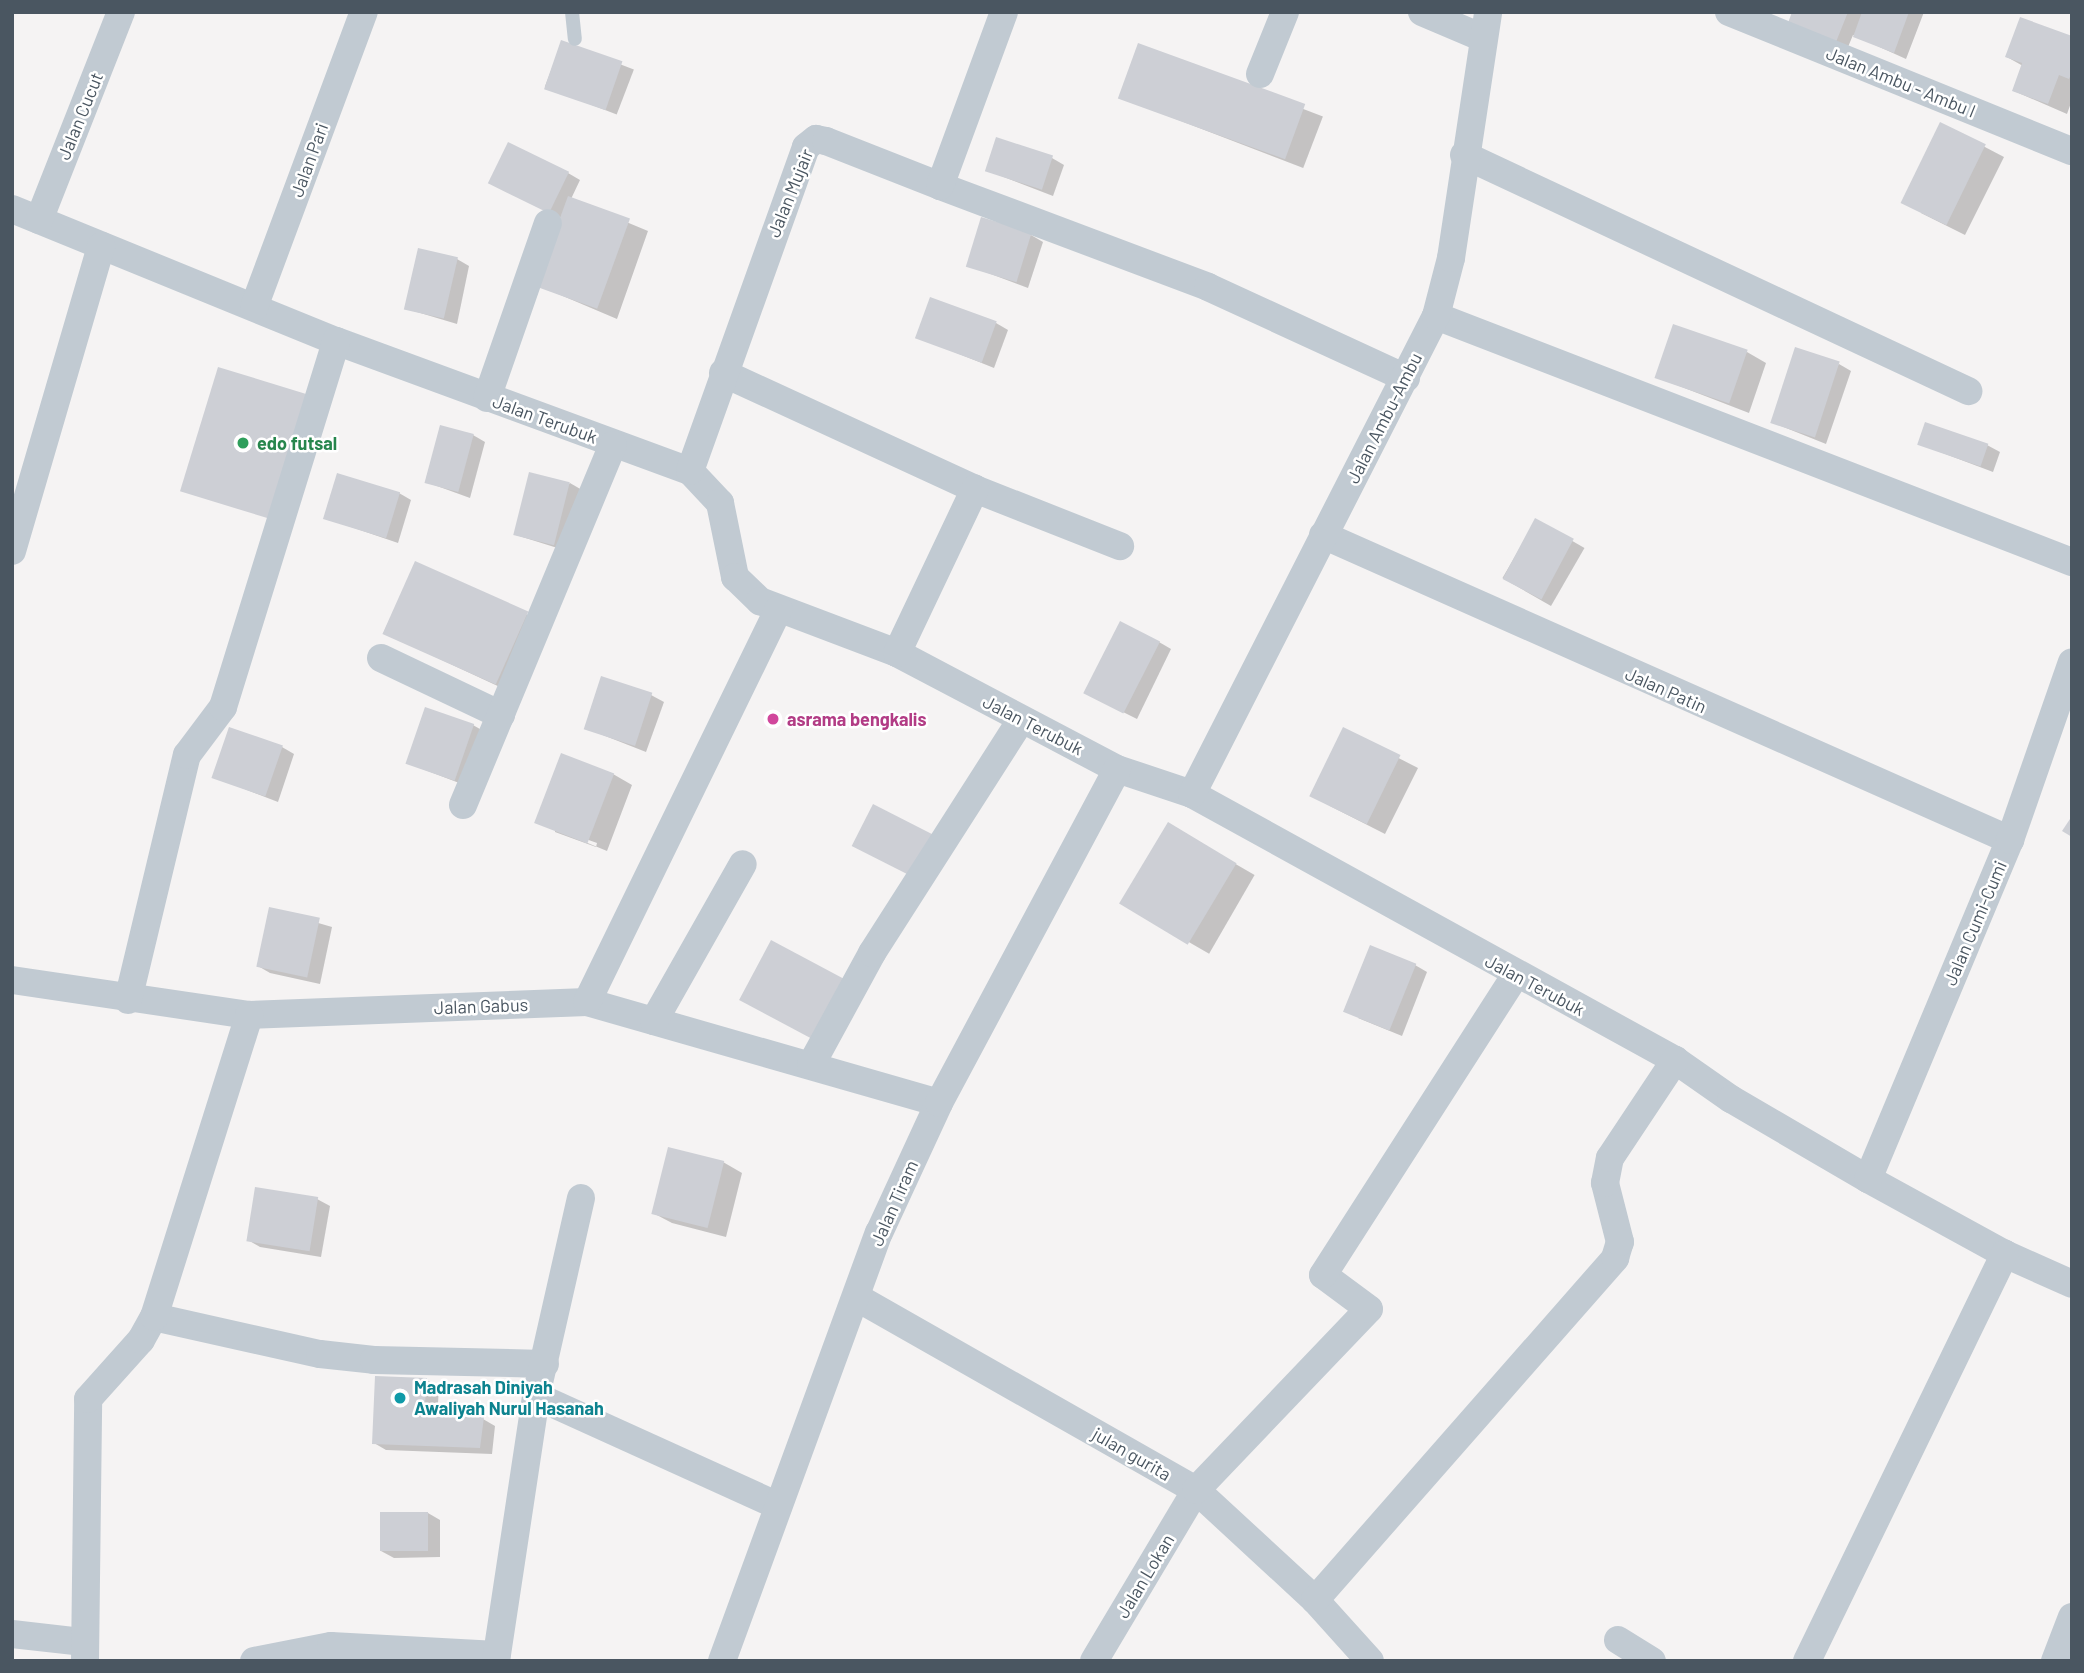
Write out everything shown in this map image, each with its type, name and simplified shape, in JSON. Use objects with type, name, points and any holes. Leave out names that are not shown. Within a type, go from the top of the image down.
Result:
[{"type":"street","name":"Jalan Cucut","points":[[39,220],[121,12]]},
{"type":"street","name":"Jalan Pari","points":[[254,307],[364,12]]},
{"type":"street","points":[[1260,74],[1285,12]]},
{"type":"street","points":[[1422,12],[1486,25]]},
{"type":"street","name":"Jalan Ambu - Ambu I","points":[[1729,12],[2072,151]]},
{"type":"street","points":[[997,15],[940,186],[1208,287],[1406,378]]},
{"type":"street","name":"Jalan Ambu-Ambu","points":[[1192,794],[1436,316],[1451,258],[1464,155],[1486,25]]},
{"type":"street","name":"Jalan Mujair","points":[[690,471],[723,373],[810,142],[826,141],[940,186]]},
{"type":"street","points":[[1464,155],[1968,391]]},
{"type":"street","name":"Jalan Terubuk","points":[[12,209],[336,341],[613,445],[690,471],[720,503],[736,577],[760,601],[897,653],[1117,768],[1192,794],[1515,975],[1675,1060],[1731,1099],[1868,1179],[2005,1254],[2072,1283]]},
{"type":"street","points":[[487,398],[548,223]]},
{"type":"street","points":[[12,551],[101,246]]},
{"type":"street","points":[[1436,316],[2072,562]]},
{"type":"street","points":[[128,1000],[187,755],[223,707],[336,341]]},
{"type":"street","points":[[723,373],[975,489],[1120,546]]},
{"type":"street","points":[[463,805],[613,445]]},
{"type":"street","points":[[897,653],[975,489]]},
{"type":"street","name":"Jalan Patin","points":[[1323,535],[2010,840]]},
{"type":"street","points":[[587,1002],[779,610]]},
{"type":"street","points":[[381,658],[501,715]]},
{"type":"street","name":"Jalan Cumi-Cumi","points":[[1868,1179],[2010,840],[2072,662]]},
{"type":"street","points":[[811,1065],[853,984],[1021,720]]},
{"type":"street","name":"Jalan Tiram","points":[[722,1661],[879,1233],[939,1103],[1117,768]]},
{"type":"street","points":[[654,1021],[743,864]]},
{"type":"street","name":"Jalan Lokan","points":[[1094,1661],[1196,1490],[1369,1309],[1323,1275],[1515,975]]},
{"type":"street","name":"Jalan Gabus","points":[[12,980],[128,1000],[249,1015],[587,1002],[939,1103]]},
{"type":"street","points":[[12,1634],[84,1651],[88,1399],[141,1340],[154,1317],[249,1015]]},
{"type":"street","points":[[1315,1600],[1615,1258],[1620,1242],[1605,1183],[1610,1158],[1675,1060]]},
{"type":"street","points":[[254,1661],[331,1646],[497,1658],[536,1396],[581,1198]]},
{"type":"street","points":[[1807,1661],[2005,1254]]},
{"type":"street","name":"julan gurita","points":[[856,1297],[1196,1490],[1315,1600],[1370,1661]]},
{"type":"street","points":[[154,1317],[320,1354],[374,1360],[545,1364]]},
{"type":"street","points":[[536,1396],[778,1506]]},
{"type":"street","points":[[2055,1661],[2072,1617]]},
{"type":"street","points":[[1618,1640],[1652,1661]]},
{"type":"lane","points":[[572,12],[575,39]]},
{"type":"building","points":[[1792,12],[1848,12],[1836,42],[1788,23]]},
{"type":"building","points":[[1862,12],[1909,12],[1894,53],[1853,37]]},
{"type":"building","points":[[2020,17],[2072,36],[2072,72],[2069,79],[2059,75],[2048,104],[2012,91],[2022,63],[2005,57]]},
{"type":"building","points":[[561,40],[622,61],[606,110],[544,89]]},
{"type":"building","points":[[1138,43],[1305,104],[1285,159],[1118,98]]},
{"type":"building","points":[[1940,122],[1986,144],[1946,225],[1901,203]]},
{"type":"building","points":[[996,137],[1053,156],[1042,190],[985,171]]},
{"type":"building","points":[[508,142],[569,172],[549,213],[488,183]]},
{"type":"building","points":[[568,196],[630,219],[597,309],[535,286]]},
{"type":"building","points":[[981,217],[1032,232],[1016,282],[966,267]]},
{"type":"building","points":[[418,248],[458,257],[444,319],[404,309]]},
{"type":"building","points":[[930,297],[997,321],[982,363],[915,338]]},
{"type":"building","points":[[1673,324],[1748,350],[1729,404],[1654,378]]},
{"type":"building","points":[[1795,347],[1840,362],[1815,438],[1770,423]]},
{"type":"building","name":"edo futsal","points":[[218,367],[307,394],[269,519],[180,491]]},
{"type":"building","points":[[1925,422],[1988,444],[1981,467],[1917,445]]},
{"type":"building","points":[[440,425],[474,434],[458,492],[424,483]]},
{"type":"building","points":[[529,472],[570,482],[554,545],[513,535]]},
{"type":"building","points":[[337,473],[400,492],[386,538],[323,519]]},
{"type":"building","points":[[1535,518],[1574,539],[1541,600],[1503,579]]},
{"type":"building","points":[[415,561],[528,611],[496,685],[382,634]]},
{"type":"building","points":[[1120,621],[1160,641],[1123,714],[1083,693]]},
{"type":"building","points":[[601,676],[652,693],[635,746],[584,729]]},
{"type":"building","points":[[425,707],[474,724],[455,781],[405,764]]},
{"type":"building","points":[[229,727],[283,746],[265,797],[211,778]]},
{"type":"building","points":[[1343,727],[1401,755],[1367,824],[1309,796]]},
{"type":"building","points":[[561,753],[614,773],[587,843],[534,823]]},
{"type":"building","points":[[873,804],[936,836],[915,878],[852,846]]},
{"type":"building","points":[[2072,816],[2072,837],[2062,831]]},
{"type":"building","points":[[1168,822],[1237,863],[1188,945],[1119,903]]},
{"type":"building","points":[[269,907],[320,918],[307,977],[256,967]]},
{"type":"building","points":[[771,940],[845,979],[813,1039],[739,1000]]},
{"type":"building","points":[[1370,945],[1416,964],[1389,1030],[1343,1012]]},
{"type":"building","points":[[668,1147],[724,1161],[708,1228],[651,1214]]},
{"type":"building","points":[[255,1187],[318,1197],[310,1251],[246,1241]]},
{"type":"building","name":"Madrasah Diniyah Awaliyah Nurul Hasanah","points":[[375,1376],[427,1378],[424,1417],[484,1417],[480,1448],[372,1444]]},
{"type":"building","points":[[380,1512],[428,1512],[428,1551],[380,1551]]},
{"type":"place","name":"edo futsal","points":[[243,443]]},
{"type":"place","name":"asrama bengkalis","points":[[773,719]]},
{"type":"place","name":"Madrasah Diniyah Awaliyah Nurul Hasanah","points":[[400,1398]]}]
